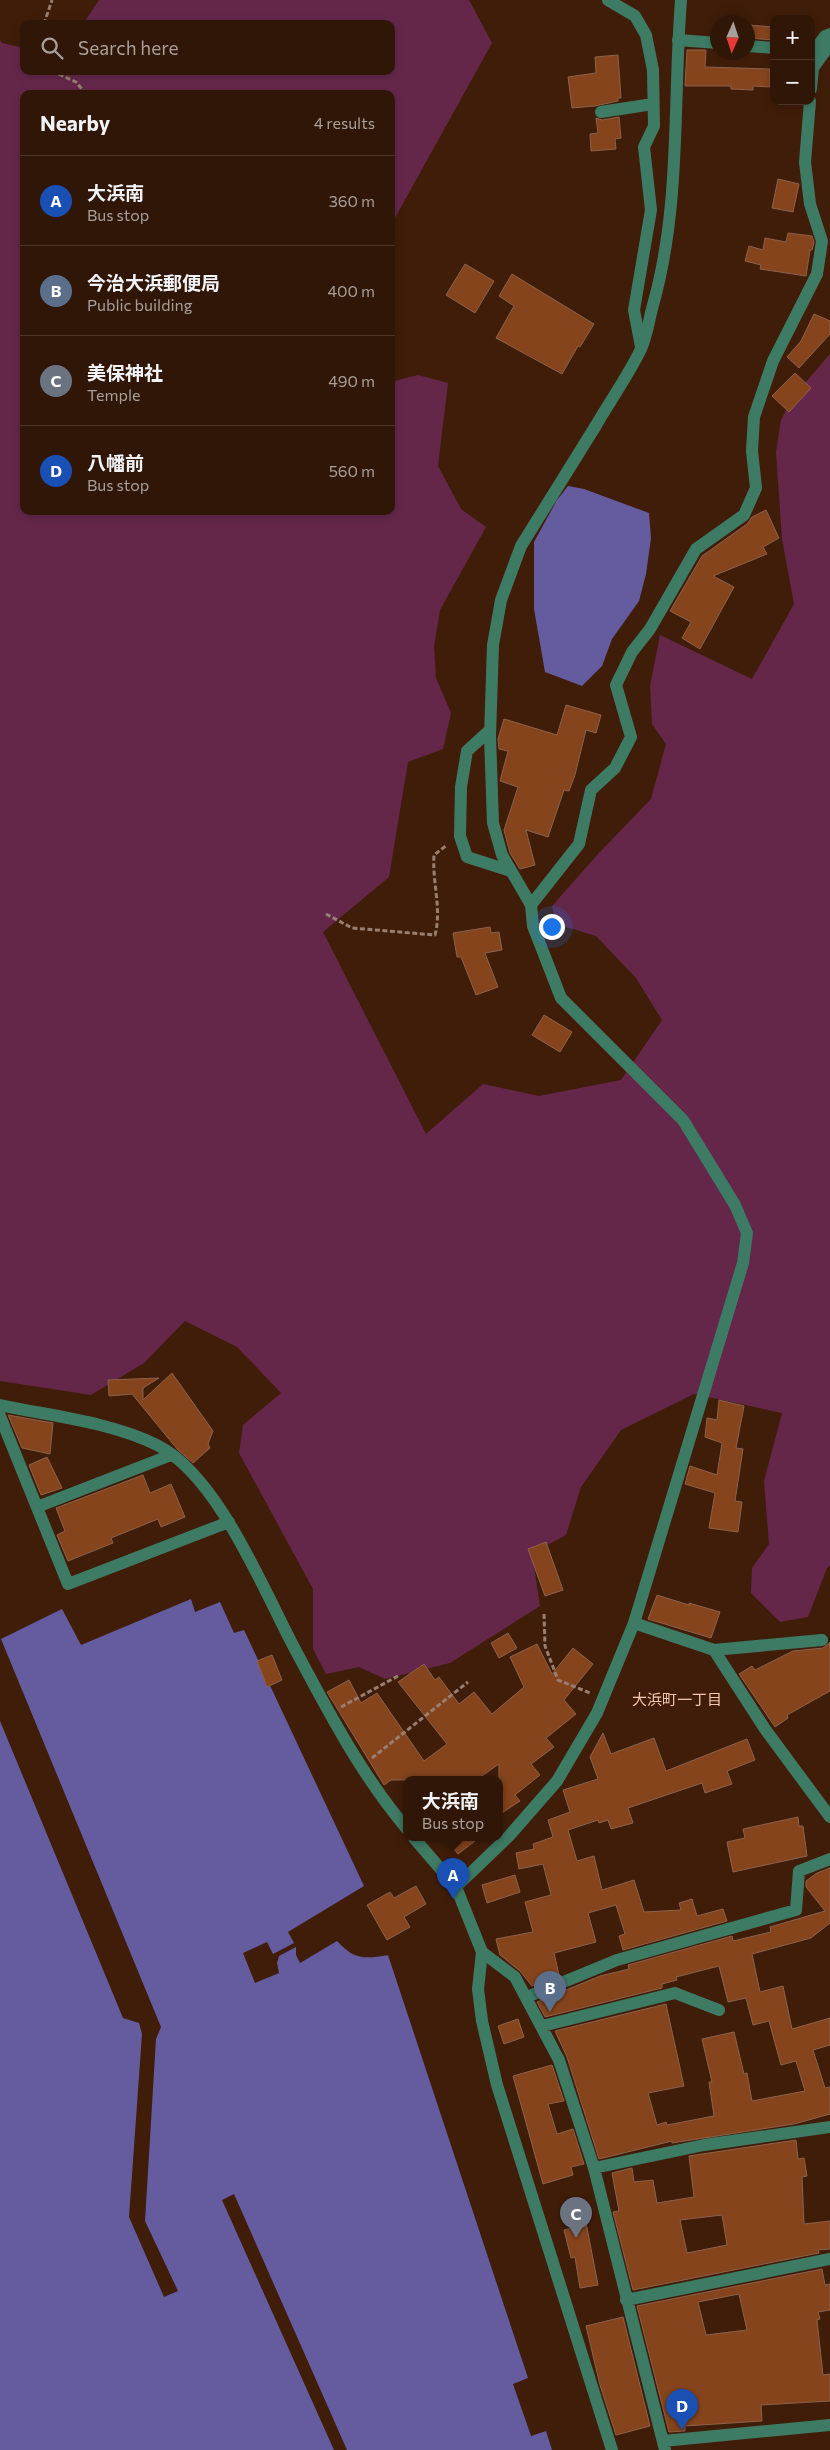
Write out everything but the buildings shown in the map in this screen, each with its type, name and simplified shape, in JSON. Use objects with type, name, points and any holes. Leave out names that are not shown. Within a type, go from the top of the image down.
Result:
[{"type":"street","points":[[608,0],[635,16],[646,35],[653,70],[654,126],[644,147],[651,210],[634,310],[642,347]]},
{"type":"street","points":[[456,1887],[509,1836],[557,1781],[597,1712],[634,1623],[743,1263],[747,1233],[735,1205],[683,1120],[562,998],[533,926],[531,905],[502,855],[493,823],[490,730],[494,645],[501,600],[521,546],[642,347],[656,294],[667,240],[673,175],[681,0]]},
{"type":"street","points":[[815,51],[825,36],[830,34]]},
{"type":"street","points":[[678,40],[710,42]]},
{"type":"street","points":[[815,65],[830,44]]},
{"type":"street","points":[[755,47],[770,48]]},
{"type":"street","points":[[601,112],[654,104]]},
{"type":"street","points":[[531,905],[579,844],[591,790],[615,768],[631,737],[616,685],[632,652],[650,629],[696,549],[744,515],[756,488],[752,451],[754,417],[773,362],[817,274],[822,241],[810,204],[806,162],[810,105]]},
{"type":"street","points":[[817,274],[830,275]]},
{"type":"street","points":[[490,730],[467,750],[461,787],[460,836],[467,857],[511,872]]},
{"type":"street","points":[[0,1406],[128,1432],[159,1446],[194,1473],[229,1522],[330,1713],[362,1766],[403,1823]]},
{"type":"street","points":[[0,1416],[68,1584],[229,1522]]},
{"type":"street","points":[[37,1507],[171,1455]]},
{"type":"street","points":[[634,1623],[714,1650],[822,1640]]},
{"type":"street","points":[[714,1650],[764,1728],[830,1817]]},
{"type":"street","points":[[417,1841],[456,1887],[482,1952],[478,1990],[482,2022],[497,2086],[612,2450]]},
{"type":"street","points":[[527,1998],[617,1960],[796,1910],[799,1871],[830,1859]]},
{"type":"street","points":[[482,1952],[515,1977],[559,2060],[594,2168],[664,2445],[830,2425]]},
{"type":"street","points":[[542,2026],[675,1993],[719,2010]]},
{"type":"street","points":[[594,2168],[704,2146],[830,2127]]},
{"type":"street","points":[[626,2300],[830,2259]]},
{"type":"path","points":[[45,20],[52,0]]},
{"type":"path","points":[[61,75],[76,82],[83,90]]},
{"type":"path","points":[[326,914],[352,928],[435,935],[439,921],[432,876],[434,855],[460,836]]},
{"type":"path","points":[[544,1614],[545,1646],[558,1680],[603,1698]]},
{"type":"path","points":[[330,1713],[398,1676]]},
{"type":"path","points":[[362,1766],[468,1682]]},
{"type":"shaded area","points":[[99,0],[469,0],[492,43],[395,218],[395,90],[20,90],[20,515],[395,515],[395,381],[418,375],[448,383],[438,466],[461,509],[486,527],[440,610],[434,647],[436,678],[451,713],[443,749],[408,762],[389,877],[323,932],[426,1134],[483,1084],[539,1096],[621,1080],[662,1020],[636,978],[596,936],[556,924],[552,906],[598,854],[651,799],[666,744],[652,724],[650,686],[660,635],[752,679],[794,604],[782,539],[776,452],[781,420],[793,397],[830,354],[830,1566],[827,1568],[808,1617],[780,1622],[751,1593],[752,1568],[769,1544],[764,1481],[782,1413],[694,1394],[621,1430],[581,1487],[566,1535],[532,1553],[540,1606],[450,1663],[385,1679],[359,1667],[326,1674],[313,1649],[313,1589],[239,1453],[243,1425],[281,1393],[237,1347],[185,1321],[144,1363],[91,1395],[0,1381],[0,40],[2,43],[20,47],[20,75],[395,75],[395,20],[86,20]]},
{"type":"shaded area","points":[[568,486],[584,489],[649,513],[651,538],[646,574],[639,601],[612,639],[602,666],[582,686],[545,672],[534,609],[534,542],[557,500]]},
{"type":"shaded area","points":[[191,1599],[195,1612],[220,1602],[234,1633],[244,1630],[364,1886],[288,1932],[294,1943],[273,1954],[267,1942],[243,1953],[255,1983],[279,1973],[277,1963],[279,1956],[296,1947],[296,1955],[300,1963],[337,1941],[349,1952],[360,1957],[388,1955],[528,2378],[513,2384],[531,2436],[546,2431],[552,2450],[347,2450],[234,2194],[222,2200],[334,2450],[0,2450],[0,1721],[123,2018],[139,2023],[142,2034],[129,2217],[164,2297],[178,2291],[145,2221],[156,2039],[161,2027],[1,1639],[62,1609],[81,1645]]},
{"type":"place","name":"大浜南","points":[[453,1899]]},
{"type":"place","name":"今治大浜郵便局","points":[[550,2012]]},
{"type":"place","name":"美保神社","points":[[576,2238]]},
{"type":"place","name":"八幡前","points":[[682,2430]]},
{"type":"district","name":"大浜町一丁目","points":[[677,1699]]}]
